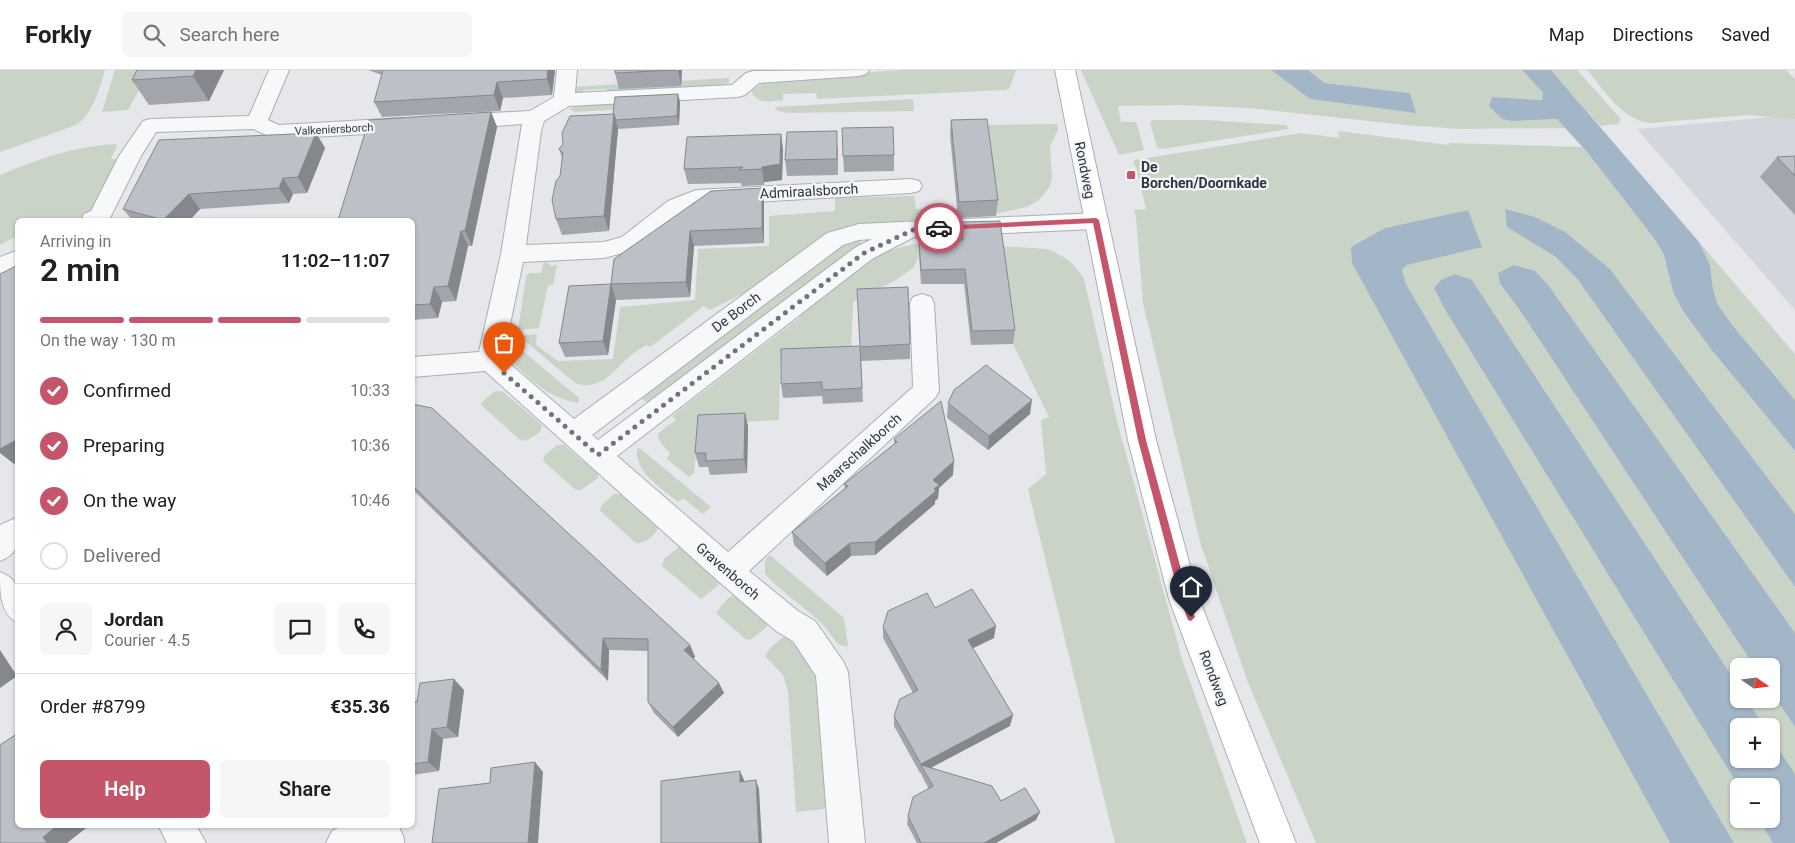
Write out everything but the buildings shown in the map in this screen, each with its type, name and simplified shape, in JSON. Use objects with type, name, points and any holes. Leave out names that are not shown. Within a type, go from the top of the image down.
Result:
[{"type":"main road","name":"Rondweg","points":[[1065,70],[1142,440],[1184,599],[1278,843]]},
{"type":"street","points":[[257,122],[279,70]]},
{"type":"street","points":[[564,100],[567,70]]},
{"type":"street","name":"Valkeniersborch","points":[[96,218],[100,216],[130,156],[150,126],[257,122],[275,132],[535,117],[564,100],[738,91],[753,74],[858,70]]},
{"type":"street","points":[[415,367],[490,361],[513,254],[530,131],[535,117]]},
{"type":"street","name":"Admiraalsborch","points":[[513,254],[604,250],[630,243],[676,206],[696,198],[911,186]]},
{"type":"street","name":"De Borch","points":[[573,434],[835,239],[859,232],[1096,220]]},
{"type":"street","name":"De Borch","points":[[598,455],[864,253],[915,229]]},
{"type":"street","points":[[0,267],[15,260]]},
{"type":"street","name":"Maarschalkborch","points":[[728,572],[926,391],[922,303]]},
{"type":"street","name":"Gravenborch","points":[[490,361],[728,572],[787,621],[804,632],[832,672],[847,843]]},
{"type":"street","points":[[0,585],[15,605]]},
{"type":"street","points":[[176,828],[188,843]]},
{"type":"street","points":[[344,843],[387,838],[386,843]]},
{"type":"shaded area","points":[[1795,115],[1795,310],[1637,129]]},
{"type":"green space","points":[[0,70],[105,70],[98,93],[82,121],[76,125],[0,152]]},
{"type":"green space","points":[[115,70],[150,70],[128,110],[102,112]]},
{"type":"green space","points":[[903,70],[1016,70],[1009,89],[1005,90],[817,99],[816,93],[783,94],[783,100],[770,101],[762,101],[752,93],[752,90],[763,83],[779,78]]},
{"type":"green space","points":[[1081,70],[1271,70],[1310,99],[1415,112],[1410,93],[1325,83],[1308,70],[1522,70],[1543,93],[1542,100],[1492,97],[1512,121],[1557,119],[1565,128],[1458,129],[1249,108],[1182,105],[1118,106],[1121,122],[1135,122],[1137,124],[1144,150],[1119,155]]},
{"type":"green space","points":[[1551,70],[1577,70],[1621,119],[1618,124],[1600,126]]},
{"type":"green space","points":[[1587,70],[1786,70],[1795,79],[1795,119],[1748,115],[1649,123],[1630,116],[1622,110]]},
{"type":"green space","points":[[729,78],[729,83],[721,85],[608,91],[607,89],[583,90],[583,93],[570,94],[571,87]]},
{"type":"green space","points":[[679,98],[678,106],[575,112],[569,109],[582,105]]},
{"type":"green space","points":[[913,99],[914,111],[789,113],[778,111],[775,107]]},
{"type":"green space","points":[[1152,120],[1205,120],[1286,125],[1289,129],[1162,149],[1157,147],[1150,123]]},
{"type":"green space","points":[[1057,124],[1058,130],[1050,146],[1052,177],[1050,186],[1040,199],[1027,207],[994,214],[871,224],[710,310],[704,306],[650,347],[647,345],[634,353],[600,382],[584,385],[575,383],[519,336],[537,334],[536,345],[558,361],[613,359],[620,307],[695,300],[698,249],[769,246],[769,216],[835,211],[835,198],[914,196],[916,209],[995,207],[984,125]]},
{"type":"green space","points":[[1338,131],[1449,145],[1449,143],[1583,147],[1656,241],[1664,255],[1673,292],[1683,311],[1710,348],[1795,451],[1795,514],[1610,269],[1505,209],[1508,227],[1556,257],[1578,280],[1795,587],[1795,633],[1549,286],[1500,284],[1519,309],[1749,658],[1730,658],[1730,673],[1472,280],[1434,288],[1444,308],[1733,778],[1730,778],[1730,828],[1764,828],[1773,843],[1734,843],[1406,284],[1402,270],[1407,265],[1433,258],[1468,210],[1385,228],[1352,247],[1578,676],[1670,843],[1316,843],[1247,680],[1200,542],[1143,303],[1134,210],[1146,209],[1136,167],[1133,163],[1135,160],[1301,133],[1339,138]]},
{"type":"green space","points":[[115,144],[117,146],[111,159],[119,159],[99,203],[87,216],[84,218],[15,218],[15,237],[0,245],[0,175],[56,154],[100,145]]},
{"type":"green space","points":[[861,241],[860,246],[835,263],[650,405],[637,395],[837,248]]},
{"type":"green space","points":[[934,242],[1048,249],[1069,261],[1084,279],[1118,425],[1182,659],[1247,843],[1115,843],[1028,489],[1046,474],[1041,420],[1049,417],[1013,344],[1001,254],[919,256],[914,267],[896,280],[853,302],[851,355],[780,361],[779,420],[699,424],[694,473],[689,477],[667,459],[670,453],[660,442],[658,435],[676,420],[672,416],[800,317],[794,313],[858,265],[892,250]]},
{"type":"green space","points":[[1699,242],[1795,354],[1795,400],[1733,326],[1718,305],[1713,289],[1710,265]]},
{"type":"green space","points":[[546,262],[552,266],[557,265],[553,285],[548,285],[539,328],[518,330],[526,276],[530,273],[541,273],[543,264]]},
{"type":"green space","points":[[504,347],[518,347],[579,398],[578,403],[556,396],[530,379],[505,356]]},
{"type":"green space","points":[[495,391],[502,391],[542,425],[540,432],[526,441],[519,439],[481,405]]},
{"type":"green space","points":[[557,445],[564,445],[598,474],[598,478],[581,490],[576,490],[543,461],[544,456]]},
{"type":"green space","points":[[637,448],[642,450],[711,507],[703,514],[683,498],[678,502],[644,472],[637,457]]},
{"type":"green space","points":[[614,494],[622,494],[658,526],[656,532],[650,538],[636,543],[600,511],[601,506]]},
{"type":"green space","points":[[680,546],[719,579],[719,585],[701,599],[662,566],[664,559]]},
{"type":"green space","points":[[770,555],[844,618],[848,646],[837,643],[818,620],[765,574],[765,560]]},
{"type":"green space","points":[[734,595],[767,623],[767,627],[750,640],[745,639],[716,613],[728,598]]},
{"type":"green space","points":[[783,637],[789,639],[804,655],[815,675],[828,804],[823,809],[796,812],[788,691],[783,675],[765,656],[770,648]]},
{"type":"green space","points":[[1780,705],[1795,727],[1795,774],[1780,751],[1780,718],[1759,718],[1752,708],[1780,708]]},
{"type":"water","points":[[1271,70],[1308,70],[1325,83],[1410,93],[1416,113],[1310,99]]},
{"type":"water","points":[[1522,70],[1551,70],[1699,242],[1710,265],[1713,289],[1718,305],[1733,326],[1795,400],[1795,451],[1710,348],[1683,311],[1673,292],[1664,255],[1656,241],[1587,152],[1557,119],[1512,121],[1502,119],[1489,106],[1492,97],[1542,100],[1543,93]]},
{"type":"water","points":[[1505,209],[1535,217],[1565,232],[1610,269],[1795,514],[1795,587],[1578,280],[1556,257],[1507,227]]},
{"type":"water","points":[[1468,210],[1482,247],[1407,265],[1402,270],[1406,284],[1734,843],[1670,843],[1352,263],[1351,247],[1385,228]]},
{"type":"water","points":[[1514,265],[1535,271],[1549,286],[1795,633],[1795,727],[1780,705],[1780,658],[1749,658],[1519,309],[1500,284],[1498,273]]},
{"type":"water","points":[[1455,274],[1472,280],[1730,673],[1730,708],[1752,708],[1759,718],[1730,718],[1730,768],[1780,768],[1780,751],[1795,774],[1795,843],[1773,843],[1764,828],[1780,828],[1780,778],[1733,778],[1444,308],[1434,288],[1441,280]]},
{"type":"way so far","points":[[504,373],[598,455],[864,253],[915,229],[939,228]]},
{"type":"place","name":"De Borchen/Doornkade","points":[[1131,175]]},
{"type":"route","points":[[939,228],[1096,220],[1142,440],[1184,599],[1191,617]]}]
